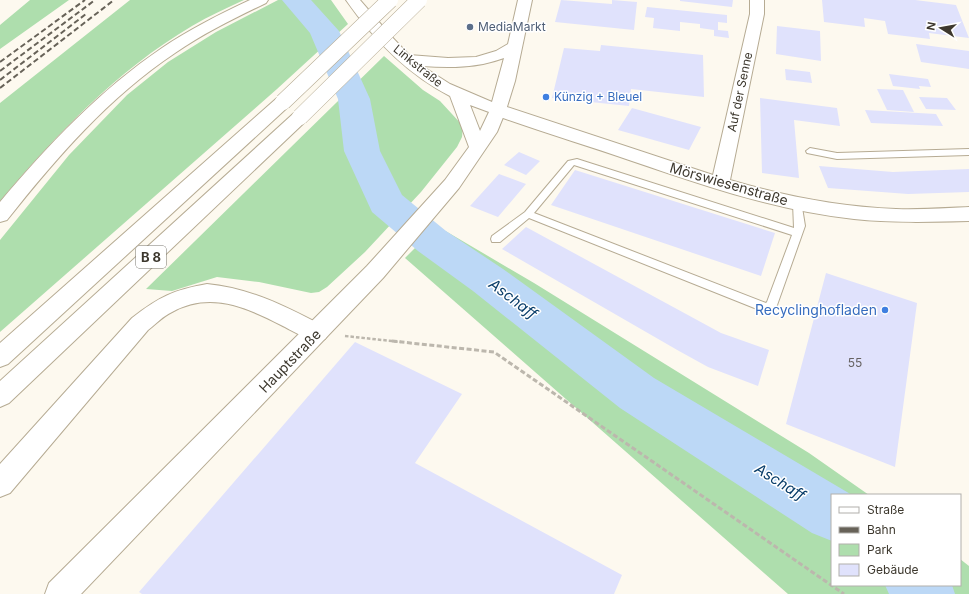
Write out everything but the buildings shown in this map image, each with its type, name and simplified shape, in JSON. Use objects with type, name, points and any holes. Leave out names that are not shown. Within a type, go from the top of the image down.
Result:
[{"type":"main road","name":"Linkstraße","points":[[353,0],[397,52],[407,60],[436,82],[458,96],[498,110]]},
{"type":"main road","name":"B 8","points":[[0,357],[283,102],[390,0]]},
{"type":"main road","name":"B 8","points":[[0,396],[300,117],[390,30],[418,0]]},
{"type":"main road","name":"Hauptstraße","points":[[60,594],[317,333],[435,205],[478,148],[488,132],[498,110],[507,81],[525,0]]},
{"type":"main road","name":"Auf der Senne","points":[[720,184],[757,14],[757,0]]},
{"type":"main road","points":[[0,216],[64,139],[131,78],[182,41],[212,24],[257,2]]},
{"type":"main road","points":[[407,60],[447,63],[478,61],[501,55],[514,47]]},
{"type":"main road","points":[[458,96],[478,148]]},
{"type":"main road","name":"Mörswiesenstraße","points":[[498,110],[720,184],[798,203],[842,211],[883,215],[925,216],[969,214]]},
{"type":"main road","points":[[0,484],[140,324],[153,311],[173,300],[193,294],[213,292],[232,294],[253,300],[317,333]]},
{"type":"lane","points":[[810,151],[837,156],[969,152]]},
{"type":"lane","points":[[496,239],[528,214],[571,163],[577,162],[797,233]]},
{"type":"lane","points":[[528,214],[766,308],[772,305],[800,226],[798,203]]},
{"type":"path","points":[[317,333],[494,352],[831,585]]},
{"type":"path","points":[[832,586],[844,594]]},
{"type":"green space","points":[[30,0],[69,0],[0,49],[0,25]]},
{"type":"green space","points":[[130,0],[244,0],[211,15],[192,26],[164,44],[113,83],[43,152],[0,201],[0,103]]},
{"type":"green space","points":[[278,0],[331,0],[348,24],[277,89],[0,332],[0,240],[69,155],[127,95],[168,62],[216,32]]},
{"type":"green space","points":[[384,56],[423,90],[440,101],[463,126],[462,137],[457,147],[421,192],[365,252],[327,287],[319,292],[311,293],[259,282],[217,277],[172,291],[146,289]]},
{"type":"green space","points":[[437,226],[534,283],[809,453],[868,494],[831,494],[831,586],[961,586],[961,560],[969,566],[969,594],[788,594],[405,258]]},
{"type":"waterway","name":"Aschaff","points":[[296,0],[324,31],[354,99],[362,151],[386,203],[432,241],[488,280],[637,393],[831,513]]},
{"type":"waterway","name":"Aschaff","points":[[916,586],[925,594]]},
{"type":"railway","points":[[0,62],[85,0]]},
{"type":"railway","points":[[0,71],[95,0]]},
{"type":"railway","points":[[0,88],[114,0]]},
{"type":"railway","points":[[0,80],[86,14]]},
{"type":"place","name":"MediaMarkt","points":[[470,27]]},
{"type":"place","name":"Künzig + Bleuel","points":[[546,97]]},
{"type":"place","name":"Recyclinghofladen","points":[[885,310]]}]
